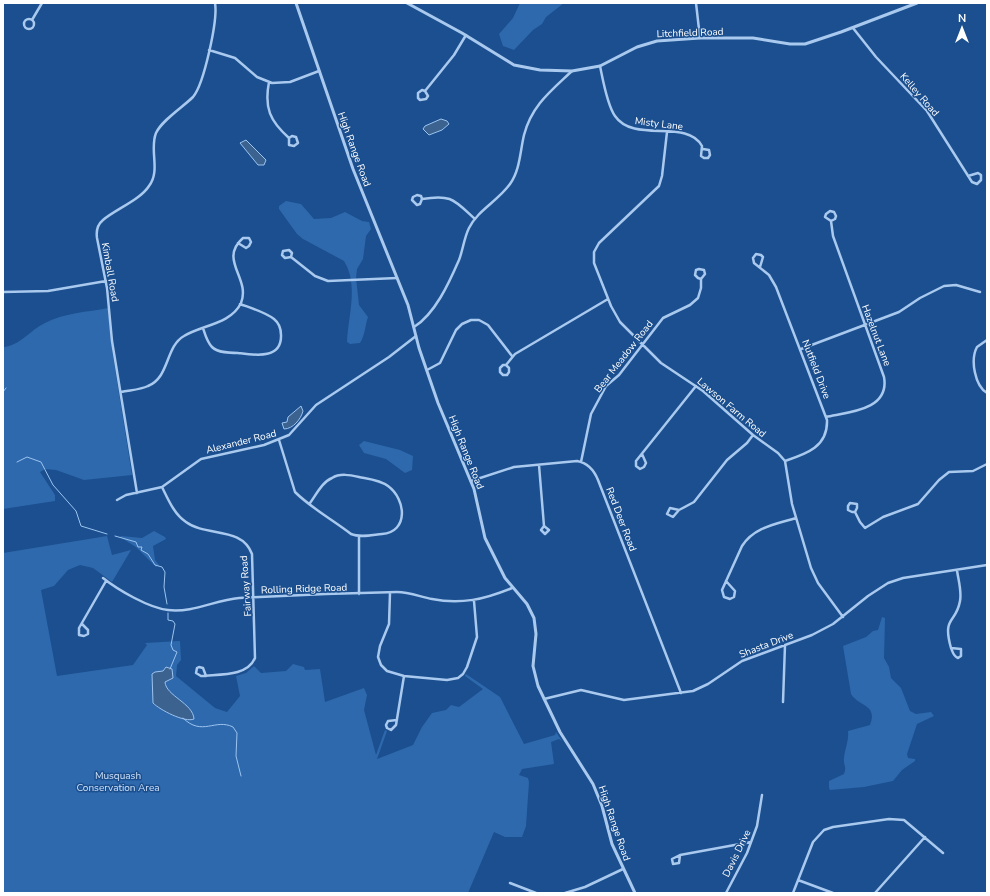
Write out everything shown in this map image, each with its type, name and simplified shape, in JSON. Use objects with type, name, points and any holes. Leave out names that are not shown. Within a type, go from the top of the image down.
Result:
[{"type":"street","points":[[32,20],[25,21],[24,25],[26,28],[31,29],[34,26],[32,20],[42,3]]},
{"type":"street","name":"Kimball Road","points":[[137,493],[111,333],[106,281],[97,236],[98,224],[140,195],[150,186],[155,170],[154,146],[156,133],[160,126],[194,95],[200,83],[214,29],[215,3]]},
{"type":"street","name":"High Range Road","points":[[296,3],[359,186],[408,305],[426,370],[471,481],[485,538],[512,588],[524,600],[534,618],[536,634],[534,671],[544,699],[562,737],[593,784],[602,806],[612,844],[635,893]]},
{"type":"street","name":"Litchfield Road","points":[[407,3],[466,35],[514,66],[540,70],[572,71],[600,66],[647,43],[662,40],[753,38],[800,45],[853,28],[917,3]]},
{"type":"street","points":[[696,3],[700,38]]},
{"type":"street","name":"Kelley Road","points":[[853,28],[876,57],[927,111],[968,176]]},
{"type":"street","points":[[425,91],[454,55],[466,35]]},
{"type":"street","points":[[208,50],[235,58],[258,77],[269,82],[290,82],[319,71]]},
{"type":"street","name":"Misty Lane","points":[[600,66],[611,110],[617,119],[624,125],[636,129],[692,136],[700,143],[703,149]]},
{"type":"street","points":[[414,328],[423,321],[439,299],[458,260],[469,228],[475,219],[511,183],[518,163],[526,129],[535,108],[572,71]]},
{"type":"street","points":[[269,82],[267,99],[268,110],[280,130],[289,138],[288,142],[291,146],[296,146],[298,143],[296,137],[293,136],[289,138]]},
{"type":"street","points":[[419,91],[425,91],[428,96],[426,99],[419,99],[417,96],[419,91]]},
{"type":"street","name":"Lawson Farm Road","points":[[667,132],[662,176],[657,188],[600,241],[595,250],[594,263],[608,299],[620,322],[642,345],[661,363],[709,396],[753,435],[778,453],[785,461]]},
{"type":"street","name":"Misty Lane","points":[[703,149],[708,149],[710,151],[710,155],[707,158],[700,155],[703,149]]},
{"type":"street","points":[[978,173],[982,178],[979,183],[975,184],[968,176],[978,173]]},
{"type":"street","points":[[417,194],[420,195],[422,199],[420,204],[417,205],[412,200],[417,194]]},
{"type":"street","points":[[422,199],[440,196],[449,198],[475,219]]},
{"type":"street","name":"Hazelnut Lane","points":[[830,211],[834,212],[836,216],[835,219],[831,221],[826,219],[825,215],[830,211]]},
{"type":"street","name":"Hazelnut Lane","points":[[826,417],[871,405],[883,396],[885,387],[884,377],[833,236],[831,221]]},
{"type":"street","points":[[121,392],[144,388],[156,382],[162,374],[177,342],[185,335],[230,316],[240,304],[243,288],[233,258],[234,250],[238,244],[245,237],[249,238],[251,242],[246,248],[238,244]]},
{"type":"street","name":"Nutfield Drive","points":[[760,267],[763,257],[756,254],[753,260],[775,283],[826,417],[826,431],[821,443],[813,450],[785,461]]},
{"type":"street","points":[[291,257],[321,279],[331,282],[398,278]]},
{"type":"street","name":"Bear Meadow Road","points":[[581,462],[592,412],[609,384],[619,375],[664,318],[690,305],[698,298],[701,288],[701,279],[704,277],[705,272],[699,268],[696,270],[695,275],[701,279]]},
{"type":"street","points":[[3,292],[54,290],[106,281]]},
{"type":"street","points":[[801,349],[899,312],[920,298],[944,286],[956,285],[980,292]]},
{"type":"street","points":[[506,365],[509,368],[509,372],[507,375],[503,375],[500,373],[500,368],[503,365],[506,365],[512,356],[608,299]]},
{"type":"street","points":[[203,328],[211,346],[219,351],[260,356],[272,352],[278,346],[281,339],[281,331],[278,324],[270,316],[240,304]]},
{"type":"street","points":[[426,370],[440,363],[456,330],[462,324],[471,320],[482,321],[488,326],[512,356]]},
{"type":"street","name":"Alexander Road","points":[[117,500],[162,487],[199,460],[279,440],[294,431],[316,405],[389,357],[416,336]]},
{"type":"street","points":[[987,340],[977,347],[974,357],[978,384],[987,393]]},
{"type":"street","points":[[642,454],[646,464],[644,468],[640,468],[636,462],[642,454],[696,386]]},
{"type":"street","points":[[679,510],[671,507],[667,514],[673,517],[679,510],[693,503],[727,460],[747,443],[753,435]]},
{"type":"street","points":[[279,440],[294,489],[310,503],[351,534],[359,536],[388,534],[395,530],[400,524],[403,512],[395,492],[387,485],[375,480],[351,475],[337,476],[324,483],[310,503]]},
{"type":"street","points":[[785,461],[796,518],[813,573],[843,617]]},
{"type":"street","points":[[471,481],[512,468],[581,462]]},
{"type":"street","name":"Red Deer Road","points":[[581,462],[592,468],[598,480],[681,693]]},
{"type":"street","points":[[855,512],[865,528],[883,517],[918,504],[939,480],[950,472],[973,471],[987,464]]},
{"type":"street","points":[[539,465],[544,526]]},
{"type":"street","name":"Fairway Road","points":[[162,487],[176,513],[188,524],[202,530],[234,536],[246,543],[252,557],[256,652],[253,663],[243,671],[206,676],[198,675],[196,673],[197,668],[204,668],[206,676]]},
{"type":"street","points":[[850,503],[857,504],[858,508],[855,512],[850,512],[848,510],[850,503]]},
{"type":"street","points":[[726,581],[735,590],[734,596],[730,599],[724,598],[721,593],[726,581],[742,546],[750,536],[761,529],[796,518]]},
{"type":"street","points":[[359,536],[359,594]]},
{"type":"street","name":"Shasta Drive","points":[[544,699],[581,690],[624,700],[681,693],[703,687],[742,661],[821,631],[843,617],[868,596],[888,583],[903,578],[987,565]]},
{"type":"street","points":[[951,648],[961,649],[963,654],[955,657],[951,648],[948,633],[948,625],[960,600],[957,570]]},
{"type":"street","name":"Rolling Ridge Road","points":[[103,578],[148,604],[168,610],[184,610],[228,600],[254,598],[402,592],[448,601],[474,601],[512,588]]},
{"type":"street","points":[[82,624],[88,630],[88,634],[80,636],[78,632],[82,624],[106,581]]},
{"type":"street","points":[[390,593],[389,624],[380,646],[378,657],[381,665],[386,671],[404,676],[447,680],[458,678],[463,674],[467,667],[477,637],[474,601]]},
{"type":"street","points":[[783,702],[785,645]]},
{"type":"street","points":[[397,720],[388,720],[386,725],[387,728],[391,730],[394,728],[397,720],[404,676]]},
{"type":"street","name":"Davis Drive","points":[[726,893],[758,826],[762,795]]},
{"type":"street","points":[[792,893],[812,842],[819,834],[828,828],[899,819],[909,822],[943,854]]},
{"type":"street","points":[[875,893],[926,837]]},
{"type":"street","points":[[680,855],[751,842]]},
{"type":"street","points":[[565,893],[582,888],[623,869]]},
{"type":"street","points":[[798,880],[833,893]]},
{"type":"street","points":[[510,883],[536,893]]},
{"type":"green space","points":[[520,3],[564,3],[546,17],[542,24],[533,30],[514,50],[503,46],[499,34],[513,18]]},
{"type":"green space","points":[[286,201],[301,204],[314,219],[331,218],[345,212],[362,221],[369,222],[371,229],[366,236],[363,259],[357,269],[356,278],[359,305],[368,317],[360,343],[350,344],[347,342],[352,290],[351,280],[344,261],[303,239],[297,234],[279,209],[279,206]]},
{"type":"green space","points":[[108,308],[113,356],[132,475],[84,480],[56,470],[45,469],[40,472],[55,495],[55,501],[3,509],[3,347],[15,344],[40,326],[60,317]]},
{"type":"green space","points":[[364,441],[400,450],[413,456],[412,470],[405,473],[386,459],[364,453],[359,445]]},
{"type":"green space","points":[[154,531],[166,539],[153,546],[155,560],[159,565],[156,567],[136,547],[120,537],[142,538]]},
{"type":"green space","name":"Musquash Conservation Area","points":[[107,536],[112,555],[131,550],[112,582],[93,568],[80,565],[68,570],[54,586],[41,590],[57,676],[133,665],[147,645],[145,643],[180,641],[181,660],[177,665],[176,676],[215,708],[227,712],[240,696],[236,676],[246,673],[254,666],[261,673],[286,671],[293,664],[304,667],[305,670],[320,669],[325,702],[364,688],[367,695],[364,710],[376,755],[385,730],[387,731],[377,759],[413,745],[422,727],[432,713],[446,710],[451,705],[459,707],[483,689],[465,676],[466,674],[500,697],[524,744],[555,735],[556,732],[562,741],[559,739],[551,742],[554,764],[522,769],[519,775],[528,778],[529,782],[526,826],[522,837],[505,837],[494,832],[468,893],[3,893],[3,553]]},
{"type":"green space","points":[[882,617],[885,618],[884,658],[889,667],[891,678],[901,688],[910,711],[916,714],[931,712],[934,716],[917,724],[907,754],[908,758],[915,759],[915,761],[902,770],[893,781],[864,787],[830,790],[829,781],[844,774],[844,758],[848,731],[870,725],[872,718],[870,709],[854,698],[851,694],[843,646],[866,637],[873,631],[878,630]]},
{"type":"shaded area","points":[[441,119],[447,121],[449,124],[442,130],[429,135],[423,129],[425,126]]},
{"type":"shaded area","points":[[246,140],[266,160],[264,165],[258,165],[240,143]]},
{"type":"shaded area","points":[[301,406],[303,411],[298,420],[287,429],[284,429],[282,423],[287,422],[288,417]]},
{"type":"shaded area","points":[[166,667],[172,669],[173,678],[165,682],[166,687],[189,708],[193,713],[194,719],[190,720],[179,718],[153,703],[152,674],[163,671]]},
{"type":"waterway","points":[[3,392],[6,388]]},
{"type":"waterway","points":[[17,462],[27,457],[41,462],[53,485],[76,511],[81,526],[107,534]]},
{"type":"waterway","points":[[115,536],[136,542],[138,547],[142,547],[141,550],[148,554],[155,565],[162,567],[165,572],[164,587],[167,604]]},
{"type":"waterway","points":[[168,613],[168,620],[173,621],[175,624],[171,645],[173,650],[177,652],[170,669]]},
{"type":"waterway","points":[[183,718],[196,726],[202,727],[220,724],[233,727],[237,733],[236,756],[241,776]]}]
